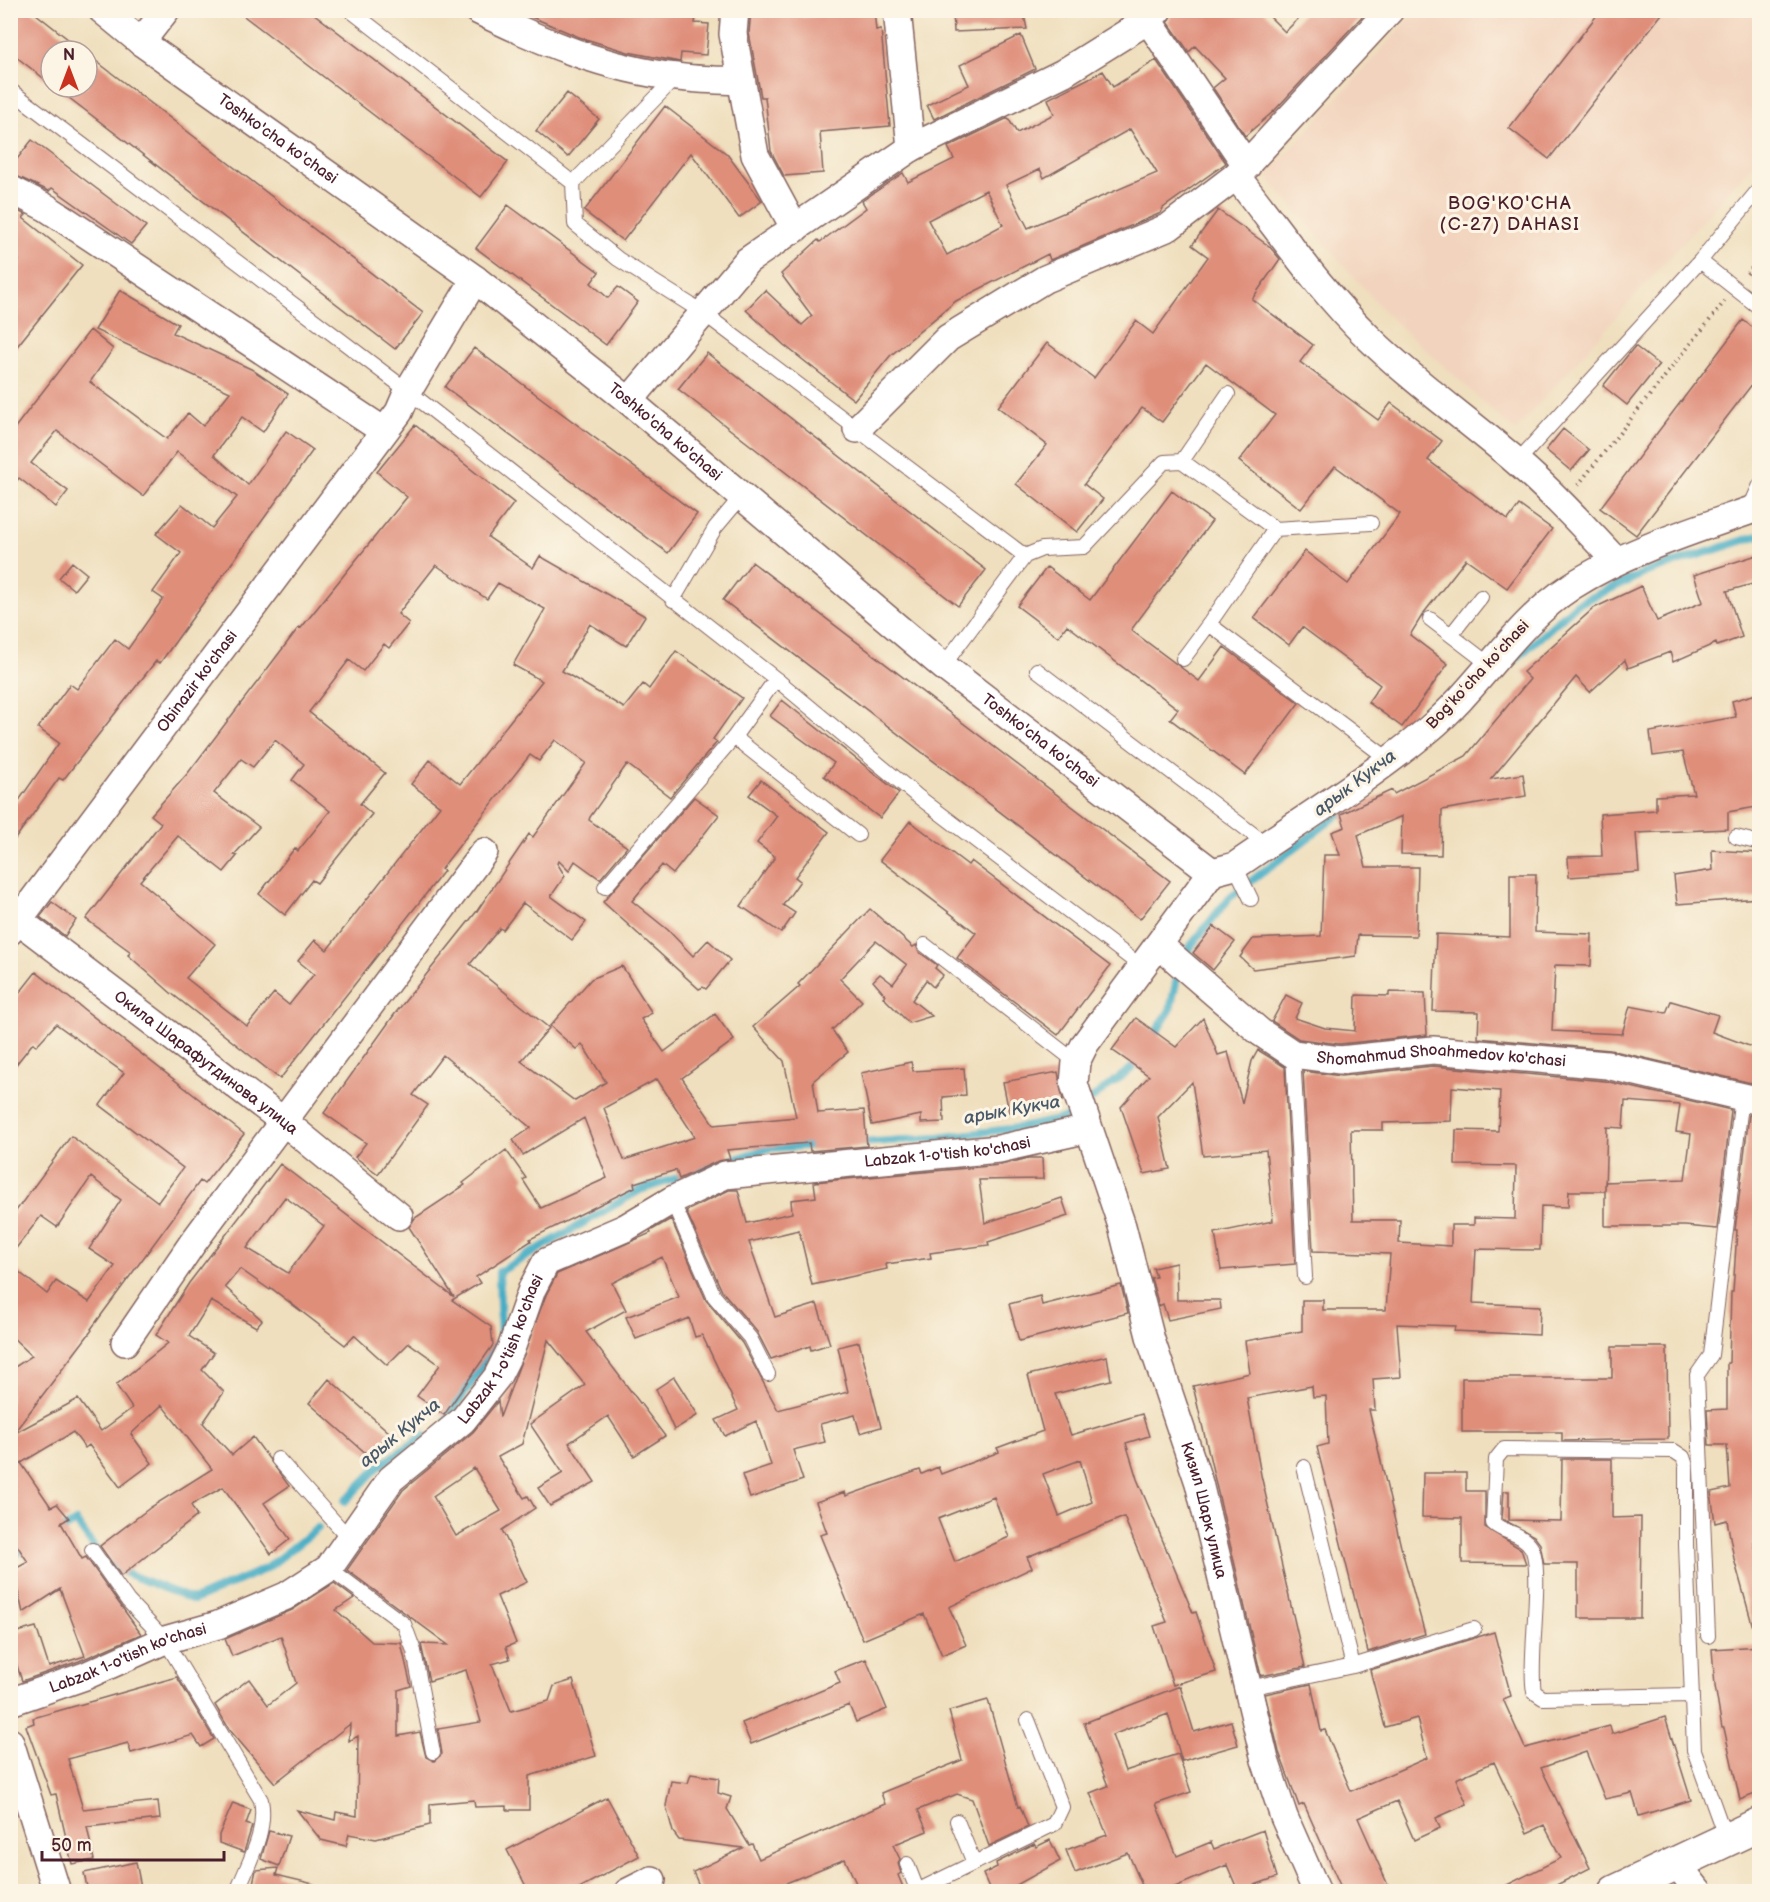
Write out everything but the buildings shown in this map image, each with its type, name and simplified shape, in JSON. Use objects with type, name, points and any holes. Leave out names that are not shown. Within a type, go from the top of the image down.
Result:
[{"type":"street","name":"Toshko'cha ko'chasi","points":[[102,10],[141,42],[475,279],[629,401],[943,666],[1223,869]]},
{"type":"street","points":[[141,42],[166,10]]},
{"type":"street","points":[[477,10],[540,41],[612,63],[676,77],[741,81]]},
{"type":"street","points":[[735,10],[733,34],[755,155],[795,229]]},
{"type":"street","points":[[897,10],[911,148]]},
{"type":"street","points":[[857,429],[948,338],[1045,279],[1169,227],[1242,171],[1390,10]]},
{"type":"street","points":[[629,401],[747,261],[911,148],[1063,73],[1153,15],[1242,171],[1338,306],[1400,368],[1516,462],[1563,504],[1616,561]]},
{"type":"street","points":[[10,189],[47,208],[384,431]]},
{"type":"street","name":"Obinazir ko'chasi","points":[[13,922],[399,412],[408,391],[475,279]]},
{"type":"street","name":"Bogʻkoʻcha koʻchasi","points":[[1075,1073],[1085,1044],[1159,945],[1223,869],[1266,844],[1429,729],[1544,606],[1574,585],[1616,561],[1754,509]]},
{"type":"street","points":[[125,1342],[192,1244],[282,1120],[484,852]]},
{"type":"street","name":"Окила Шарафутдинова улица","points":[[13,922],[282,1120],[399,1216]]},
{"type":"street","name":"Shomahmud Shoahmedov ko'chasi","points":[[1159,945],[1260,1032],[1293,1054],[1340,1060],[1433,1050],[1606,1065],[1751,1098]]},
{"type":"street","name":"Кизил Шарк улица","points":[[1075,1073],[1088,1129],[1122,1226],[1151,1340],[1199,1483],[1266,1760],[1284,1817],[1317,1892]]},
{"type":"street","name":"Labzak 1-o'tish ko'chasi","points":[[10,1702],[85,1676],[165,1640],[219,1625],[286,1596],[329,1568],[391,1479],[463,1420],[497,1377],[511,1349],[532,1289],[546,1262],[625,1228],[672,1200],[725,1175],[999,1149],[1088,1129]]},
{"type":"street","points":[[10,1742],[57,1892]]},
{"type":"street","points":[[1615,1892],[1760,1824]]},
{"type":"street","points":[[1677,1864],[1699,1892]]},
{"type":"street","points":[[628,1892],[652,1880]]},
{"type":"lane","points":[[350,10],[573,183]]},
{"type":"lane","points":[[676,77],[573,183],[575,224],[618,259],[702,312],[1025,556]]},
{"type":"lane","points":[[10,90],[408,391],[776,679],[916,795],[1142,967]]},
{"type":"lane","points":[[1516,462],[1700,261],[1760,188]]},
{"type":"lane","points":[[1700,261],[1760,308]]},
{"type":"lane","points":[[1182,461],[1228,394]]},
{"type":"lane","points":[[943,666],[1025,556],[1042,549],[1084,547],[1164,462],[1182,461],[1275,529],[1371,523]]},
{"type":"lane","points":[[1754,509],[1760,485]]},
{"type":"lane","points":[[673,600],[716,528],[741,497]]},
{"type":"lane","points":[[1183,659],[1275,529]]},
{"type":"lane","points":[[1451,635],[1481,597]]},
{"type":"lane","points":[[1430,619],[1490,665]]},
{"type":"lane","points":[[1209,624],[1388,759]]},
{"type":"lane","points":[[1037,670],[1266,844]]},
{"type":"lane","points":[[605,887],[734,737],[776,679]]},
{"type":"lane","points":[[734,737],[741,746],[858,835]]},
{"type":"lane","points":[[1736,837],[1760,843]]},
{"type":"lane","points":[[1223,869],[1251,899]]},
{"type":"lane","points":[[925,945],[1075,1073]]},
{"type":"lane","points":[[1293,1054],[1305,1277]]},
{"type":"lane","points":[[1708,1636],[1697,1375],[1711,1355],[1751,1098]]},
{"type":"lane","points":[[672,1200],[714,1296],[750,1338],[768,1374]]},
{"type":"lane","points":[[1691,1695],[1543,1698],[1534,1692],[1536,1575],[1533,1549],[1519,1535],[1499,1529],[1493,1523],[1496,1459],[1504,1449],[1674,1451],[1683,1457],[1686,1466],[1694,1750],[1726,1839]]},
{"type":"lane","points":[[278,1459],[349,1538]]},
{"type":"lane","points":[[1304,1467],[1353,1666]]},
{"type":"lane","points":[[92,1550],[128,1601],[165,1640],[261,1800],[263,1814],[261,1832],[239,1887]]},
{"type":"lane","points":[[329,1568],[404,1624],[414,1651],[433,1752]]},
{"type":"lane","points":[[1248,1688],[1353,1666],[1474,1629]]},
{"type":"lane","points":[[908,1864],[918,1891],[1054,1824],[1062,1807],[1028,1720]]},
{"type":"lane","points":[[957,1821],[974,1863]]},
{"type":"path","points":[[1563,504],[1760,258]]},
{"type":"shaded area","points":[[1416,11],[1759,11],[1759,157],[1515,431],[1388,316],[1266,176]]},
{"type":"waterway","name":"арык Кукча","points":[[1500,673],[1577,604],[1647,572],[1760,535]]},
{"type":"waterway","name":"арык Кукча","points":[[1182,957],[1229,898],[1369,791]]},
{"type":"waterway","name":"арык Кукча","points":[[1151,1040],[1170,1010],[1179,969]]},
{"type":"waterway","name":"арык Кукча","points":[[858,1143],[937,1138],[1026,1127],[1066,1118],[1131,1069],[1139,1057]]},
{"type":"waterway","name":"арык Кукча","points":[[447,1419],[501,1339],[499,1272],[640,1190],[770,1148],[819,1145]]},
{"type":"waterway","name":"арык Кукча","points":[[345,1501],[378,1467],[425,1435]]},
{"type":"waterway","name":"арык Кукча","points":[[57,1533],[76,1522],[96,1550]]},
{"type":"waterway","name":"арык Кукча","points":[[105,1562],[108,1566],[194,1600],[267,1568],[318,1528]]},
{"type":"waterway","name":"арык Кукча","points":[[10,1556],[31,1548]]},
{"type":"district","name":"BOG'KO'CHA (C-27) DAHASI","points":[[1510,213]]}]
